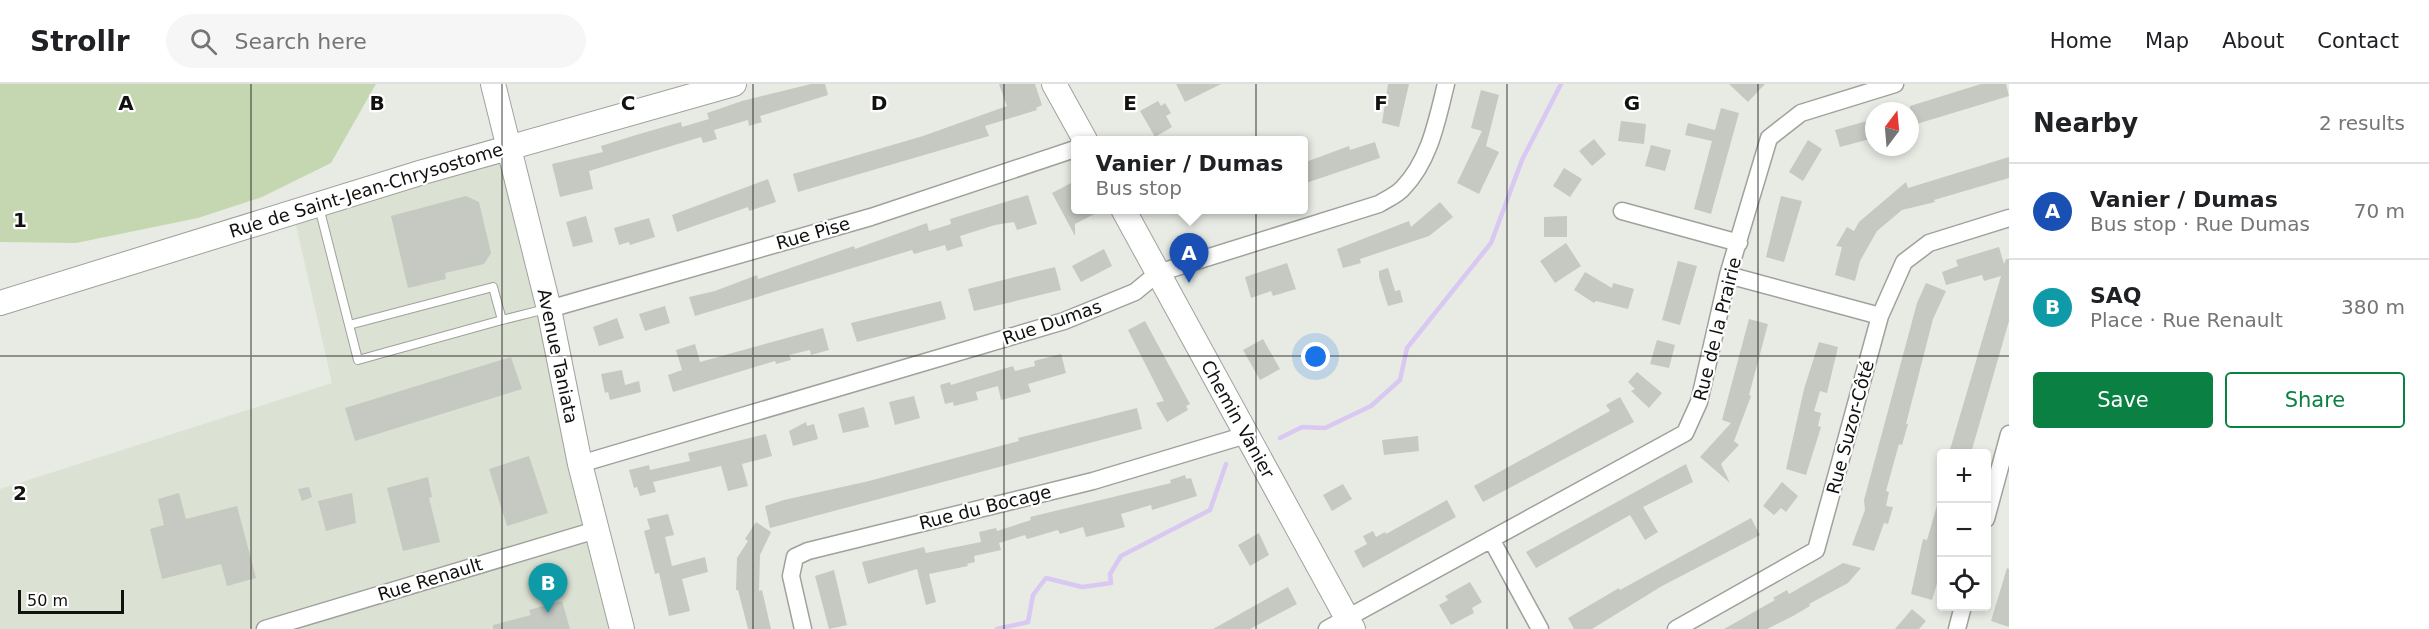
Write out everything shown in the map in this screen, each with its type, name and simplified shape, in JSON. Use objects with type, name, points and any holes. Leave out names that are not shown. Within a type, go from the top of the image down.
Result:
[{"type":"street","name":"Avenue Taniata","points":[[493,84],[549,309],[580,464],[622,629]]},
{"type":"street","name":"Rue de Saint-Jean-Chrysostome","points":[[0,303],[318,204],[734,84]]},
{"type":"street","points":[[1054,84],[1082,136]]},
{"type":"street","name":"Rue Dumas","points":[[580,464],[1064,321],[1136,292],[1158,273],[1379,204],[1402,190],[1419,167],[1434,134],[1446,84]]},
{"type":"street","name":"Rue de la Prairie","points":[[1342,625],[1491,539],[1685,433],[1699,402],[1728,275],[1770,138],[1801,113],[1895,84]]},
{"type":"street","name":"Rue Pise","points":[[549,309],[871,217],[1071,150]]},
{"type":"street","points":[[1622,211],[1739,243]]},
{"type":"street","name":"Chemin Vanier","points":[[1125,214],[1246,435],[1342,625]]},
{"type":"street","name":"Rue Suzor-Côté","points":[[1676,629],[1816,550],[1880,316],[1904,262],[1929,243],[2009,218]]},
{"type":"street","points":[[1728,275],[1880,316]]},
{"type":"street","points":[[1990,503],[2009,434]]},
{"type":"street","name":"Rue du Bocage","points":[[803,629],[791,576],[795,557],[808,551],[1093,481],[1246,435]]},
{"type":"street","name":"Rue Renault","points":[[265,629],[596,530]]},
{"type":"street","points":[[1491,539],[1540,629]]},
{"type":"street","points":[[1957,629],[1962,611]]},
{"type":"lane","points":[[318,204],[358,360],[549,309]]},
{"type":"lane","points":[[349,325],[493,287],[502,320]]},
{"type":"shaded area","points":[[510,147],[622,629],[0,629],[0,489],[332,383],[293,212]]},
{"type":"green space","points":[[0,84],[376,84],[331,163],[262,197],[198,218],[76,243],[0,242]]},
{"type":"building","points":[[811,84],[825,84],[828,95],[760,116],[762,122],[749,126],[748,120],[714,130],[717,139],[703,143],[701,137],[589,171],[593,189],[560,197],[552,164],[603,152],[601,146],[681,122],[682,127],[709,119],[707,113],[742,101]]},
{"type":"building","points":[[999,84],[1035,84],[1042,105],[1036,108],[1037,110],[985,126],[989,136],[798,192],[793,174],[923,136],[1007,106]]},
{"type":"building","points":[[1176,84],[1221,84],[1185,102]]},
{"type":"building","points":[[1388,84],[1409,84],[1399,127],[1382,123]]},
{"type":"building","points":[[1729,84],[1765,84],[1748,102]]},
{"type":"building","points":[[1981,84],[2006,84],[2009,96],[1919,123],[1919,103]]},
{"type":"building","points":[[1481,90],[1499,95],[1486,146],[1499,152],[1479,194],[1457,183],[1482,131],[1471,128]]},
{"type":"building","points":[[1158,101],[1161,106],[1165,103],[1171,113],[1166,116],[1172,127],[1154,136],[1140,111]]},
{"type":"building","points":[[1721,108],[1739,113],[1711,214],[1694,209],[1712,141],[1685,135],[1688,123],[1715,130]]},
{"type":"building","points":[[1621,121],[1646,124],[1644,144],[1618,141]]},
{"type":"building","points":[[1865,122],[1865,140],[1840,147],[1835,130]]},
{"type":"building","points":[[1594,139],[1606,154],[1592,166],[1579,151]]},
{"type":"building","points":[[1808,140],[1822,149],[1803,181],[1789,172]]},
{"type":"building","points":[[1375,142],[1380,158],[1308,182],[1308,161],[1349,146],[1350,150]]},
{"type":"building","points":[[1651,145],[1671,150],[1665,171],[1645,166]]},
{"type":"building","points":[[2009,157],[2009,178],[1902,210],[1877,231],[1860,261],[1855,281],[1835,275],[1842,247],[1836,246],[1847,227],[1854,231],[1859,222],[1906,182],[1908,188]]},
{"type":"building","points":[[1564,168],[1582,179],[1570,197],[1553,186]]},
{"type":"building","points":[[768,179],[776,202],[749,211],[748,207],[677,232],[672,215]]},
{"type":"building","points":[[1071,183],[1071,214],[1094,214],[1075,224],[1075,236],[1052,193]]},
{"type":"building","points":[[1028,195],[1037,224],[1017,230],[1014,222],[995,225],[960,236],[963,246],[947,251],[945,245],[914,254],[912,250],[695,316],[689,297],[715,291],[757,275],[758,279],[854,246],[855,249],[927,223],[929,231],[951,224],[950,219]]},
{"type":"building","points":[[466,196],[479,202],[491,253],[484,264],[445,273],[446,279],[408,288],[391,216]]},
{"type":"building","points":[[1781,196],[1802,201],[1784,262],[1766,257]]},
{"type":"building","points":[[1440,202],[1453,217],[1429,236],[1360,259],[1361,263],[1343,268],[1337,249],[1409,221],[1411,227]]},
{"type":"building","points":[[586,216],[593,242],[573,247],[566,222]]},
{"type":"building","points":[[1567,216],[1567,237],[1544,237],[1544,217]]},
{"type":"building","points":[[649,218],[655,237],[630,245],[629,242],[619,245],[614,228]]},
{"type":"building","points":[[1566,243],[1581,266],[1555,283],[1540,261]]},
{"type":"building","points":[[1999,247],[2004,264],[2006,259],[2009,259],[2009,321],[1972,449],[1950,449],[2001,276],[1984,281],[1982,275],[1946,285],[1942,272],[1958,266],[1956,260]]},
{"type":"building","points":[[1104,249],[1112,266],[1081,282],[1072,266]]},
{"type":"building","points":[[1678,261],[1697,266],[1680,325],[1662,320]]},
{"type":"building","points":[[1287,263],[1296,289],[1273,296],[1271,291],[1251,298],[1245,277]]},
{"type":"building","points":[[1055,267],[1061,290],[974,311],[968,289]]},
{"type":"building","points":[[1388,268],[1395,291],[1400,290],[1403,302],[1388,306],[1379,271]]},
{"type":"building","points":[[1585,272],[1612,288],[1613,283],[1634,289],[1628,309],[1596,301],[1594,303],[1574,290]]},
{"type":"building","points":[[1926,283],[1946,291],[1933,319],[1906,424],[1908,424],[1902,445],[1899,444],[1886,491],[1889,492],[1886,506],[1893,507],[1888,524],[1884,523],[1874,551],[1852,545],[1865,510],[1864,500],[1917,303]]},
{"type":"building","points":[[941,301],[946,319],[857,342],[851,323]]},
{"type":"building","points":[[665,306],[670,323],[645,331],[639,314]]},
{"type":"building","points":[[617,318],[624,338],[599,346],[593,327]]},
{"type":"building","points":[[1749,319],[1768,324],[1749,395],[1751,396],[1734,441],[1739,445],[1721,464],[1730,483],[1700,457],[1731,423],[1722,420]]},
{"type":"building","points":[[1145,321],[1190,404],[1186,406],[1188,410],[1167,422],[1156,403],[1164,401],[1128,330]]},
{"type":"building","points":[[823,328],[829,350],[811,355],[810,350],[789,355],[791,360],[776,364],[775,361],[673,392],[668,375],[682,370],[676,350],[695,344],[700,362]]},
{"type":"building","points":[[1263,339],[1280,369],[1260,380],[1243,350]]},
{"type":"building","points":[[1657,340],[1675,345],[1669,368],[1650,364]]},
{"type":"building","points":[[1819,342],[1838,347],[1827,393],[1820,391],[1814,411],[1821,413],[1818,426],[1821,427],[1806,475],[1786,469],[1804,389]]},
{"type":"building","points":[[1061,354],[1066,373],[1028,384],[1031,392],[1001,400],[998,386],[976,392],[978,400],[954,406],[953,402],[945,404],[940,385],[950,382],[951,385],[1013,366],[1015,371],[1035,366],[1034,361]]},
{"type":"building","points":[[511,357],[522,389],[355,441],[345,408]]},
{"type":"building","points":[[622,370],[625,385],[639,381],[641,392],[610,400],[608,392],[605,393],[601,374]]},
{"type":"building","points":[[1637,372],[1662,393],[1649,408],[1631,391],[1635,389],[1628,382]]},
{"type":"building","points":[[914,396],[920,418],[895,425],[889,402]]},
{"type":"building","points":[[1620,397],[1634,422],[1483,502],[1474,486],[1610,411],[1606,405]]},
{"type":"building","points":[[864,407],[869,427],[843,433],[838,414]]},
{"type":"building","points":[[1137,408],[1142,429],[770,528],[765,506],[869,481],[1019,441],[1018,438]]},
{"type":"building","points":[[806,422],[807,426],[814,424],[818,439],[793,446],[789,431]]},
{"type":"building","points":[[766,434],[772,456],[742,464],[748,486],[728,491],[721,466],[653,482],[656,492],[640,496],[637,487],[634,488],[629,470],[649,465],[650,470],[690,461],[688,453]]},
{"type":"building","points":[[1418,436],[1419,451],[1384,455],[1382,440]]},
{"type":"building","points":[[529,456],[548,513],[507,526],[489,469]]},
{"type":"building","points":[[1686,464],[1693,482],[1643,507],[1658,532],[1645,540],[1630,515],[1536,568],[1526,552]]},
{"type":"building","points":[[1185,475],[1186,479],[1191,478],[1197,496],[1152,510],[1151,505],[1121,514],[1125,527],[1086,537],[1083,527],[1060,534],[1058,530],[1027,539],[1025,535],[999,543],[1001,550],[974,556],[975,562],[967,564],[968,566],[929,574],[936,602],[926,605],[917,569],[868,584],[862,562],[924,547],[926,553],[981,542],[979,532],[996,528],[997,531],[1031,520],[1030,517],[1171,483],[1170,480]]},
{"type":"building","points":[[428,477],[432,497],[429,498],[440,542],[403,551],[387,488]]},
{"type":"building","points":[[1782,482],[1798,496],[1786,512],[1781,508],[1774,515],[1763,506]]},
{"type":"building","points":[[1343,484],[1352,499],[1332,511],[1323,495]]},
{"type":"building","points":[[309,487],[312,497],[302,501],[298,489]]},
{"type":"building","points":[[179,493],[186,519],[237,506],[256,578],[227,586],[221,564],[162,579],[150,529],[164,525],[158,499]]},
{"type":"building","points":[[352,493],[356,523],[326,531],[318,501]]},
{"type":"building","points":[[1447,500],[1456,517],[1363,568],[1354,551],[1367,544],[1363,536],[1373,531],[1376,537],[1385,532],[1386,534]]},
{"type":"building","points":[[1937,505],[1937,583],[1932,600],[1911,594],[1923,539],[1927,540]]},
{"type":"building","points":[[668,514],[674,535],[665,537],[672,566],[705,557],[708,572],[682,579],[690,611],[669,616],[659,573],[655,574],[644,531],[650,529],[647,519]]},
{"type":"building","points":[[1751,518],[1760,535],[1662,586],[1592,629],[1574,629],[1568,618],[1619,588],[1620,590]]},
{"type":"building","points":[[756,522],[771,532],[760,555],[759,591],[762,590],[771,629],[748,629],[738,590],[736,590],[737,558]]},
{"type":"building","points":[[1259,533],[1269,555],[1250,566],[1238,545]]},
{"type":"building","points":[[1843,563],[1861,568],[1848,583],[1809,604],[1810,606],[1793,616],[1767,629],[1724,629],[1775,600],[1773,598],[1787,590],[1789,594]]},
{"type":"building","points":[[2007,568],[2009,569],[2009,627],[1991,621]]},
{"type":"building","points":[[834,570],[847,625],[829,629],[815,576]]},
{"type":"building","points":[[1470,582],[1482,602],[1472,608],[1474,613],[1451,625],[1439,605],[1448,600],[1445,596]]},
{"type":"building","points":[[1288,587],[1297,604],[1250,629],[1213,629]]},
{"type":"building","points":[[562,601],[570,629],[493,629],[493,625],[531,615],[529,610]]},
{"type":"building","points":[[1912,609],[1926,621],[1919,629],[1895,629]]},
{"type":"waterway","points":[[1280,438],[1302,427],[1325,428],[1371,406],[1400,380],[1407,348],[1491,243],[1522,160],[1561,84]]},
{"type":"waterway","points":[[997,629],[1028,622],[1033,595],[1046,578],[1082,587],[1111,583],[1110,574],[1121,556],[1210,510],[1226,464]]},
{"type":"place","name":"Vanier / Dumas","points":[[1189,283]]},
{"type":"place","name":"SAQ","points":[[548,613]]}]
